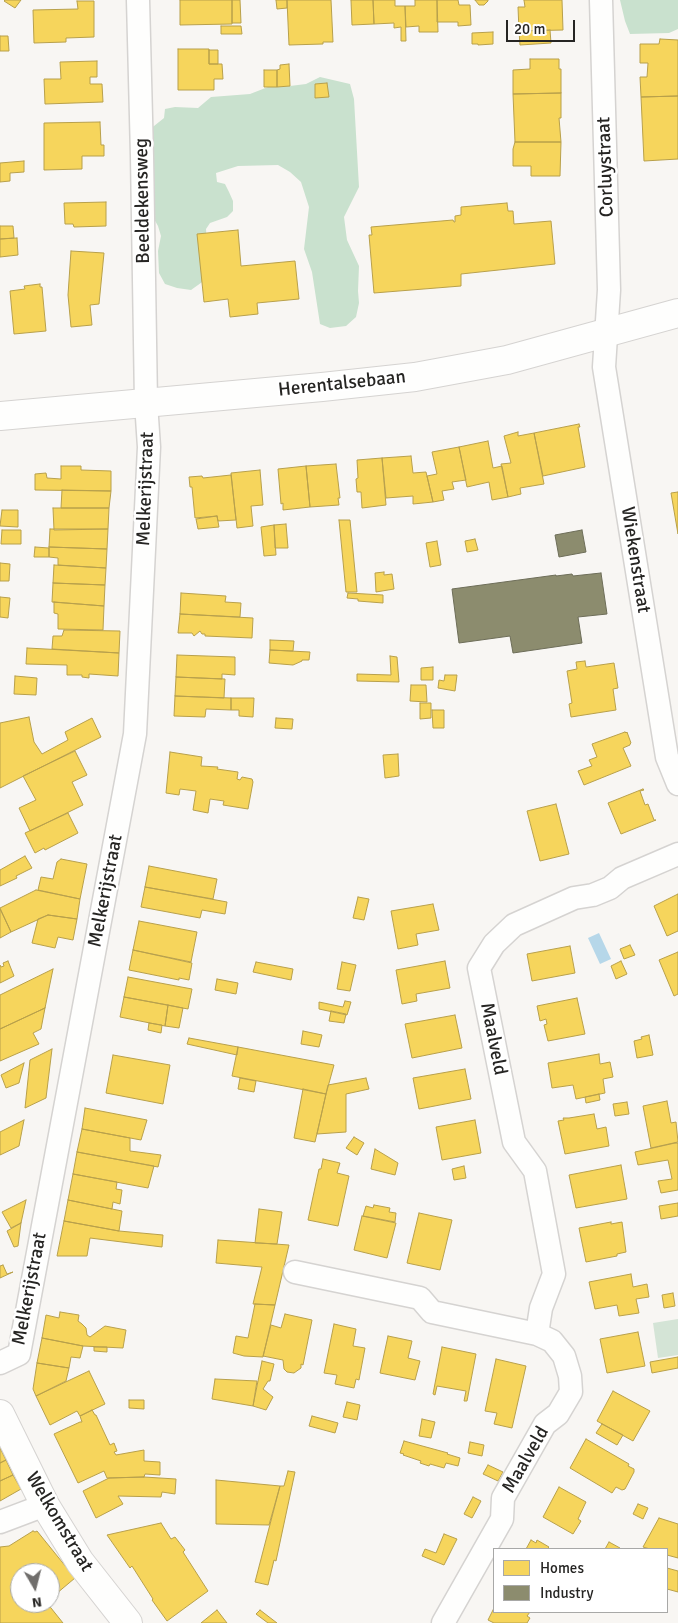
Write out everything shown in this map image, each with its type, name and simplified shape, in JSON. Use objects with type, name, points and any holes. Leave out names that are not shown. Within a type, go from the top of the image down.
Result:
[{"type":"main road","name":"Herentalsebaan","points":[[0,416],[415,377],[507,360],[678,313]]},
{"type":"main road","name":"Welkomstraat","points":[[0,1414],[45,1505],[80,1562],[128,1623]]},
{"type":"street","name":"Beeldekensweg","points":[[138,0],[146,403]]},
{"type":"street","name":"Corluystraat","points":[[601,0],[609,282],[606,334]]},
{"type":"street","name":"Wiekenstraat","points":[[606,334],[604,367],[667,757],[678,784]]},
{"type":"street","name":"Melkerijstraat","points":[[0,1364],[18,1354],[135,734],[149,447],[146,403]]},
{"type":"street","name":"Maalveld","points":[[537,1334],[541,1308],[554,1274],[535,1171],[514,1142],[479,968],[494,944],[514,925],[574,898],[593,895],[610,888],[622,878],[678,854]]},
{"type":"street","name":"Maalveld","points":[[295,1272],[420,1298],[432,1312],[537,1334],[552,1342],[564,1356],[570,1376],[571,1392],[558,1414],[545,1424],[503,1498],[502,1519],[443,1623]]},
{"type":"street","points":[[0,1522],[45,1505]]},
{"type":"green space","points":[[620,0],[678,0],[678,29],[669,33],[630,34]]},
{"type":"green space","points":[[320,77],[350,84],[354,99],[359,187],[344,217],[347,240],[359,266],[359,303],[356,317],[346,326],[330,328],[320,324],[312,272],[304,249],[309,207],[301,182],[290,172],[278,165],[238,166],[216,173],[217,182],[225,184],[229,192],[233,201],[233,211],[227,217],[210,223],[206,229],[208,260],[205,280],[191,290],[165,284],[159,273],[158,251],[161,236],[154,219],[149,130],[164,118],[165,109],[175,107],[198,108],[211,97],[250,94],[268,87],[306,84]]},
{"type":"green space","points":[[678,1319],[678,1355],[658,1358],[653,1323]]},
{"type":"water","points":[[599,933],[611,959],[600,964],[588,938]]},
{"type":"building: Homes","points":[[5,0],[21,0],[15,8]]},
{"type":"building: Homes","points":[[180,0],[232,0],[232,24],[180,25]]},
{"type":"building: Homes","points":[[232,0],[240,0],[241,23],[232,23]]},
{"type":"building: Homes","points":[[276,0],[287,0],[287,8],[277,9]]},
{"type":"building: Homes","points":[[287,0],[331,0],[333,42],[289,45]]},
{"type":"building: Homes","points":[[351,0],[373,0],[374,24],[352,25]]},
{"type":"building: Homes","points":[[373,0],[395,0],[395,6],[405,6],[406,41],[401,41],[401,27],[394,28],[394,23],[374,24]]},
{"type":"building: Homes","points":[[415,0],[437,0],[438,32],[419,32],[419,26],[406,27],[405,6],[415,6]]},
{"type":"building: Homes","points":[[437,0],[458,0],[459,5],[470,5],[471,25],[458,26],[458,22],[437,22]]},
{"type":"building: Homes","points":[[475,0],[488,1],[484,5],[479,5]]},
{"type":"building: Homes","points":[[524,0],[562,0],[563,30],[519,31],[518,7],[525,7]]},
{"type":"building: Homes","points":[[77,1],[94,1],[94,37],[66,38],[66,42],[34,43],[33,10],[78,9]]},
{"type":"building: Homes","points":[[221,26],[241,26],[242,34],[221,34]]},
{"type":"building: Homes","points":[[550,30],[551,43],[520,45],[519,31]]},
{"type":"building: Homes","points":[[493,32],[493,44],[472,44],[472,33]]},
{"type":"building: Homes","points":[[0,36],[8,36],[9,51],[0,51]]},
{"type":"building: Homes","points":[[660,39],[678,40],[678,96],[641,97],[640,77],[647,77],[648,63],[640,63],[640,44],[659,44]]},
{"type":"building: Homes","points":[[178,49],[209,49],[209,64],[222,64],[223,79],[214,79],[214,90],[178,90]]},
{"type":"building: Homes","points":[[209,50],[218,50],[218,64],[209,64]]},
{"type":"building: Homes","points":[[530,59],[559,59],[561,93],[513,94],[513,70],[530,69]]},
{"type":"building: Homes","points":[[97,61],[97,77],[90,77],[90,84],[102,84],[103,102],[45,104],[44,79],[61,79],[60,62]]},
{"type":"building: Homes","points":[[289,64],[290,86],[277,87],[277,70],[280,69],[280,65]]},
{"type":"building: Homes","points":[[264,70],[277,70],[277,87],[264,87]]},
{"type":"building: Homes","points":[[327,83],[329,97],[315,98],[315,84]]},
{"type":"building: Homes","points":[[561,93],[561,118],[559,118],[561,142],[515,142],[513,94]]},
{"type":"building: Homes","points":[[678,96],[678,159],[644,161],[641,97]]},
{"type":"building: Homes","points":[[100,122],[101,145],[104,145],[104,156],[82,156],[82,169],[44,170],[44,123]]},
{"type":"building: Homes","points":[[515,142],[561,142],[560,176],[531,176],[531,166],[513,166]]},
{"type":"building: Homes","points":[[24,161],[24,172],[10,173],[10,181],[0,182],[0,163]]},
{"type":"building: Homes","points":[[106,202],[106,226],[74,227],[73,224],[65,224],[64,203]]},
{"type":"building: Homes","points":[[507,203],[508,211],[513,211],[514,224],[551,221],[555,264],[461,274],[461,286],[374,293],[369,235],[372,235],[371,227],[453,220],[455,222],[455,216],[461,215],[461,207]]},
{"type":"building: Homes","points":[[0,226],[13,226],[14,238],[0,239]]},
{"type":"building: Homes","points":[[238,230],[241,266],[295,261],[299,299],[257,303],[258,314],[230,317],[228,299],[204,302],[197,234]]},
{"type":"building: Homes","points":[[17,238],[18,255],[0,257],[0,239]]},
{"type":"building: Homes","points":[[71,251],[104,253],[99,304],[90,305],[92,325],[71,327],[68,295]]},
{"type":"building: Homes","points":[[40,284],[40,287],[42,287],[46,331],[14,334],[10,291],[25,289],[24,286]]},
{"type":"building: Homes","points":[[579,424],[585,467],[543,476],[534,433]]},
{"type":"building: Homes","points":[[518,432],[518,436],[534,433],[544,484],[520,488],[521,494],[508,497],[501,464],[511,463],[504,436]]},
{"type":"building: Homes","points":[[488,441],[493,468],[502,466],[508,497],[492,500],[489,482],[467,487],[459,447]]},
{"type":"building: Homes","points":[[459,447],[466,480],[452,482],[454,489],[442,491],[444,500],[433,502],[427,476],[437,474],[432,452]]},
{"type":"building: Homes","points":[[411,456],[413,473],[426,472],[433,502],[413,504],[413,496],[386,498],[382,458]]},
{"type":"building: Homes","points":[[382,458],[386,505],[362,508],[361,492],[357,492],[357,460]]},
{"type":"building: Homes","points":[[336,464],[340,498],[338,498],[339,505],[310,507],[306,466]]},
{"type":"building: Homes","points":[[61,466],[81,466],[81,470],[111,471],[111,491],[35,490],[35,474],[46,473],[47,478],[61,479]]},
{"type":"building: Homes","points":[[306,466],[310,507],[283,510],[278,469]]},
{"type":"building: Homes","points":[[260,470],[263,505],[251,506],[253,526],[237,528],[231,473]]},
{"type":"building: Homes","points":[[231,475],[236,520],[218,521],[217,516],[195,518],[192,487],[190,487],[189,477],[202,476],[203,478]]},
{"type":"building: Homes","points":[[62,490],[111,491],[109,508],[61,508]]},
{"type":"building: Homes","points":[[678,492],[678,534],[671,493]]},
{"type":"building: Homes","points":[[53,508],[109,508],[108,529],[54,530]]},
{"type":"building: Homes","points":[[2,510],[18,510],[18,527],[0,526]]},
{"type":"building: Homes","points":[[217,516],[219,527],[198,529],[196,519]]},
{"type":"building: Homes","points":[[339,520],[350,520],[357,592],[346,592]]},
{"type":"building: Homes","points":[[286,524],[288,548],[275,548],[274,525]]},
{"type":"building: Homes","points":[[274,525],[276,555],[264,556],[261,527]]},
{"type":"building: Homes","points":[[50,529],[108,529],[107,549],[49,547]]},
{"type":"building: Homes","points":[[2,530],[21,530],[21,544],[1,544]]},
{"type":"building: Homes","points":[[475,539],[478,550],[467,552],[465,541]]},
{"type":"building: Homes","points":[[437,541],[441,565],[430,567],[426,543]]},
{"type":"building: Homes","points":[[35,547],[49,548],[49,557],[34,557]]},
{"type":"building: Homes","points":[[49,547],[107,549],[106,568],[58,565],[58,558],[49,557]]},
{"type":"building: Homes","points":[[0,563],[10,564],[9,581],[0,581]]},
{"type":"building: Homes","points":[[54,565],[106,568],[105,585],[53,583]]},
{"type":"building: Homes","points":[[384,572],[384,575],[392,574],[394,589],[376,592],[375,573]]},
{"type":"building: Homes","points":[[53,583],[105,585],[104,606],[52,602]]},
{"type":"building: Homes","points":[[181,593],[226,596],[225,602],[241,603],[240,617],[180,614]]},
{"type":"building: Homes","points":[[348,593],[383,595],[383,603],[347,598]]},
{"type":"building: Homes","points":[[0,597],[10,598],[8,618],[0,617]]},
{"type":"building: Homes","points":[[54,602],[104,606],[103,630],[58,629],[58,614],[54,613]]},
{"type":"building: Homes","points":[[180,614],[253,618],[252,638],[205,636],[200,631],[194,636],[192,633],[178,633]]},
{"type":"building: Homes","points":[[64,630],[120,631],[119,653],[52,649],[53,636],[62,636]]},
{"type":"building: Homes","points":[[270,640],[294,641],[293,651],[270,650]]},
{"type":"building: Homes","points":[[27,648],[119,653],[118,676],[89,674],[89,678],[82,677],[82,675],[67,675],[67,665],[26,664]]},
{"type":"building: Homes","points":[[270,650],[310,652],[309,660],[302,660],[293,665],[269,663]]},
{"type":"building: Homes","points":[[177,655],[235,657],[235,675],[222,674],[222,679],[176,677]]},
{"type":"building: Homes","points":[[390,656],[397,657],[399,682],[357,681],[357,674],[391,675]]},
{"type":"building: Homes","points":[[585,661],[586,667],[614,663],[618,688],[613,689],[616,710],[571,717],[569,704],[572,703],[567,671],[577,669],[576,662]]},
{"type":"building: Homes","points":[[433,667],[433,680],[421,680],[421,668]]},
{"type":"building: Homes","points":[[445,675],[457,675],[455,691],[438,688],[439,680],[444,681]]},
{"type":"building: Homes","points":[[15,676],[37,678],[36,695],[14,694]]},
{"type":"building: Homes","points":[[176,677],[225,679],[224,698],[175,696]]},
{"type":"building: Homes","points":[[411,685],[426,685],[427,702],[410,701]]},
{"type":"building: Homes","points":[[175,696],[231,698],[231,710],[206,709],[205,717],[174,716]]},
{"type":"building: Homes","points":[[231,698],[254,698],[253,717],[239,716],[239,710],[231,710]]},
{"type":"building: Homes","points":[[420,703],[431,703],[431,718],[420,719]]},
{"type":"building: Homes","points":[[432,710],[444,710],[444,728],[433,728]]},
{"type":"building: Homes","points":[[29,717],[34,742],[42,754],[68,740],[65,732],[92,718],[101,737],[0,788],[0,723]]},
{"type":"building: Homes","points":[[276,718],[293,719],[292,729],[275,728]]},
{"type":"building: Homes","points":[[627,732],[631,743],[623,748],[631,766],[584,785],[578,771],[592,766],[589,760],[597,757],[592,744]]},
{"type":"building: Homes","points":[[75,751],[87,775],[72,782],[83,805],[30,831],[19,808],[36,800],[23,776]]},
{"type":"building: Homes","points":[[170,752],[202,757],[201,766],[218,767],[217,769],[238,772],[237,779],[240,780],[242,777],[252,779],[248,809],[223,805],[224,801],[210,799],[208,813],[193,810],[196,791],[180,789],[179,795],[166,793]]},
{"type":"building: Homes","points":[[398,754],[399,776],[385,778],[383,755]]},
{"type":"building: Homes","points":[[643,789],[640,791],[645,805],[648,804],[654,820],[656,820],[621,834],[608,803]]},
{"type":"building: Homes","points":[[556,804],[569,854],[540,861],[527,811]]},
{"type":"building: Homes","points":[[68,813],[78,833],[35,853],[25,833]]},
{"type":"building: Homes","points":[[25,856],[32,868],[0,886],[0,870]]},
{"type":"building: Homes","points":[[61,859],[87,864],[80,899],[38,890],[41,877],[53,879],[57,862]]},
{"type":"building: Homes","points":[[149,866],[217,879],[213,899],[145,887]]},
{"type":"building: Homes","points":[[145,887],[227,902],[225,914],[202,910],[200,918],[141,907]]},
{"type":"building: Homes","points":[[36,890],[80,899],[77,919],[48,915],[11,932],[0,908]]},
{"type":"building: Homes","points":[[678,894],[678,931],[667,936],[654,906]]},
{"type":"building: Homes","points":[[358,897],[369,899],[364,920],[353,918]]},
{"type":"building: Homes","points":[[433,904],[439,930],[416,934],[418,945],[398,949],[391,911]]},
{"type":"building: Homes","points":[[0,909],[11,932],[0,938]]},
{"type":"building: Homes","points":[[48,915],[77,919],[73,940],[58,937],[55,948],[32,943],[38,919]]},
{"type":"building: Homes","points":[[139,921],[197,932],[191,962],[133,950]]},
{"type":"building: Homes","points":[[630,945],[635,955],[624,959],[620,949]]},
{"type":"building: Homes","points":[[570,946],[575,973],[532,981],[527,954]]},
{"type":"building: Homes","points":[[133,950],[192,963],[189,980],[179,978],[179,980],[129,970]]},
{"type":"building: Homes","points":[[678,952],[678,994],[674,996],[659,960]]},
{"type":"building: Homes","points":[[8,961],[14,976],[0,983],[0,965],[1,967],[4,966],[3,963]]},
{"type":"building: Homes","points":[[445,961],[450,988],[416,994],[417,1001],[402,1004],[396,970]]},
{"type":"building: Homes","points":[[621,961],[627,974],[616,979],[611,966]]},
{"type":"building: Homes","points":[[256,962],[293,969],[291,980],[253,972]]},
{"type":"building: Homes","points":[[342,962],[356,965],[350,991],[337,989]]},
{"type":"building: Homes","points":[[53,969],[45,1008],[0,1029],[0,995]]},
{"type":"building: Homes","points":[[128,977],[192,989],[188,1009],[124,997]]},
{"type":"building: Homes","points":[[217,979],[238,983],[236,994],[215,990]]},
{"type":"building: Homes","points":[[124,997],[168,1005],[165,1026],[120,1017]]},
{"type":"building: Homes","points":[[577,998],[585,1034],[548,1041],[544,1025],[547,1024],[546,1019],[540,1021],[537,1006]]},
{"type":"building: Homes","points":[[345,1001],[351,1002],[347,1015],[319,1009],[319,1002],[343,1007]]},
{"type":"building: Homes","points":[[168,1005],[183,1008],[179,1028],[165,1026]]},
{"type":"building: Homes","points":[[45,1008],[41,1029],[33,1033],[39,1044],[0,1061],[0,1029]]},
{"type":"building: Homes","points":[[331,1011],[346,1014],[344,1023],[329,1021]]},
{"type":"building: Homes","points":[[455,1015],[462,1048],[412,1058],[405,1024]]},
{"type":"building: Homes","points":[[149,1023],[162,1025],[161,1033],[148,1030]]},
{"type":"building: Homes","points":[[303,1031],[322,1035],[319,1047],[301,1044]]},
{"type":"building: Homes","points":[[649,1035],[653,1055],[637,1058],[634,1041]]},
{"type":"building: Homes","points":[[189,1038],[238,1047],[237,1055],[187,1044]]},
{"type":"building: Homes","points":[[238,1047],[334,1065],[326,1094],[232,1076]]},
{"type":"building: Homes","points":[[52,1049],[46,1098],[25,1108],[30,1060]]},
{"type":"building: Homes","points":[[599,1054],[600,1064],[610,1062],[613,1077],[603,1079],[605,1093],[576,1099],[573,1085],[552,1088],[548,1063]]},
{"type":"building: Homes","points":[[113,1055],[170,1065],[163,1104],[106,1093]]},
{"type":"building: Homes","points":[[24,1063],[19,1083],[6,1088],[1,1075]]},
{"type":"building: Homes","points":[[465,1069],[471,1099],[419,1109],[413,1078]]},
{"type":"building: Homes","points":[[240,1078],[256,1081],[254,1092],[238,1089]]},
{"type":"building: Homes","points":[[366,1078],[369,1089],[346,1094],[346,1132],[317,1134],[328,1085]]},
{"type":"building: Homes","points":[[303,1089],[326,1094],[315,1142],[294,1138]]},
{"type":"building: Homes","points":[[599,1094],[600,1100],[586,1103],[585,1097]]},
{"type":"building: Homes","points":[[667,1101],[671,1123],[676,1122],[678,1142],[651,1148],[643,1106]]},
{"type":"building: Homes","points":[[627,1102],[629,1114],[615,1116],[613,1104]]},
{"type":"building: Homes","points":[[85,1108],[147,1120],[141,1140],[82,1129]]},
{"type":"building: Homes","points":[[594,1114],[597,1129],[606,1127],[609,1146],[565,1154],[558,1121],[564,1120],[563,1118]]},
{"type":"building: Homes","points":[[24,1120],[19,1146],[0,1155],[0,1132]]},
{"type":"building: Homes","points":[[475,1120],[481,1153],[442,1160],[436,1127]]},
{"type":"building: Homes","points":[[82,1129],[130,1138],[130,1151],[161,1155],[158,1167],[77,1152]]},
{"type":"building: Homes","points":[[354,1137],[364,1143],[357,1155],[346,1148]]},
{"type":"building: Homes","points":[[678,1143],[678,1190],[661,1193],[658,1181],[672,1179],[668,1160],[638,1165],[635,1152]]},
{"type":"building: Homes","points":[[375,1149],[398,1163],[395,1175],[371,1169]]},
{"type":"building: Homes","points":[[77,1152],[154,1166],[148,1188],[73,1174]]},
{"type":"building: Homes","points":[[323,1159],[340,1163],[337,1173],[349,1176],[338,1226],[308,1220]]},
{"type":"building: Homes","points":[[621,1165],[627,1199],[576,1208],[569,1175]]},
{"type":"building: Homes","points":[[464,1166],[466,1178],[454,1180],[452,1169]]},
{"type":"building: Homes","points":[[73,1174],[117,1182],[116,1189],[122,1190],[120,1204],[113,1202],[112,1209],[68,1200]]},
{"type":"building: Homes","points":[[26,1200],[21,1223],[11,1228],[2,1212]]},
{"type":"building: Homes","points":[[68,1200],[122,1211],[119,1231],[64,1221]]},
{"type":"building: Homes","points":[[678,1203],[678,1216],[661,1219],[659,1206]]},
{"type":"building: Homes","points":[[374,1205],[390,1208],[389,1212],[396,1213],[395,1222],[363,1216],[366,1206],[373,1208]]},
{"type":"building: Homes","points":[[259,1209],[282,1212],[277,1244],[255,1243]]},
{"type":"building: Homes","points":[[419,1213],[452,1220],[440,1270],[407,1263]]},
{"type":"building: Homes","points":[[362,1216],[396,1223],[387,1258],[354,1250]]},
{"type":"building: Homes","points":[[64,1221],[119,1231],[163,1235],[162,1247],[90,1238],[87,1256],[57,1256]]},
{"type":"building: Homes","points":[[611,1222],[611,1224],[622,1222],[626,1252],[617,1254],[617,1256],[586,1262],[579,1228]]},
{"type":"building: Homes","points":[[21,1223],[18,1246],[14,1247],[7,1231]]},
{"type":"building: Homes","points":[[218,1240],[289,1245],[275,1305],[253,1304],[262,1267],[216,1263]]},
{"type":"building: Homes","points":[[3,1265],[7,1274],[13,1272],[0,1278],[0,1266]]},
{"type":"building: Homes","points":[[631,1274],[633,1287],[647,1284],[649,1297],[636,1299],[639,1313],[619,1316],[617,1305],[595,1309],[589,1282]]},
{"type":"building: Homes","points":[[673,1293],[675,1306],[664,1308],[662,1295]]},
{"type":"building: Homes","points":[[255,1304],[275,1305],[263,1357],[244,1356],[233,1353],[236,1336],[248,1338]]},
{"type":"building: Homes","points":[[60,1312],[79,1315],[78,1321],[86,1328],[87,1335],[90,1337],[105,1326],[126,1330],[123,1348],[83,1346],[42,1338],[46,1315],[59,1318]]},
{"type":"building: Homes","points":[[285,1314],[312,1320],[303,1365],[301,1364],[301,1368],[294,1373],[287,1372],[284,1369],[283,1360],[263,1356],[271,1325],[281,1328]]},
{"type":"building: Homes","points":[[334,1324],[356,1329],[353,1346],[365,1348],[359,1380],[356,1379],[354,1388],[335,1384],[337,1375],[324,1373]]},
{"type":"building: Homes","points":[[638,1332],[645,1366],[607,1373],[600,1339]]},
{"type":"building: Homes","points":[[388,1336],[412,1341],[408,1358],[420,1361],[415,1380],[380,1373]]},
{"type":"building: Homes","points":[[42,1338],[83,1346],[80,1358],[71,1357],[69,1368],[37,1363]]},
{"type":"building: Homes","points":[[94,1347],[107,1347],[107,1352],[94,1351]]},
{"type":"building: Homes","points":[[442,1347],[476,1354],[467,1401],[464,1401],[466,1391],[437,1386],[435,1395],[433,1394]]},
{"type":"building: Homes","points":[[678,1357],[678,1368],[652,1373],[650,1362]]},
{"type":"building: Homes","points":[[496,1359],[526,1366],[512,1428],[494,1424],[497,1413],[485,1411]]},
{"type":"building: Homes","points":[[262,1361],[274,1364],[270,1381],[268,1381],[263,1389],[273,1397],[266,1410],[253,1406]]},
{"type":"building: Homes","points":[[37,1363],[69,1368],[66,1381],[36,1396],[33,1389]]},
{"type":"building: Homes","points":[[89,1371],[105,1404],[80,1416],[77,1411],[50,1425],[36,1396]]},
{"type":"building: Homes","points":[[215,1379],[257,1381],[253,1406],[212,1399]]},
{"type":"building: Homes","points":[[613,1391],[650,1411],[633,1441],[597,1421]]},
{"type":"building: Homes","points":[[129,1400],[144,1400],[144,1409],[129,1408]]},
{"type":"building: Homes","points":[[347,1402],[360,1405],[357,1420],[343,1417]]},
{"type":"building: Homes","points":[[92,1410],[110,1445],[114,1443],[117,1451],[114,1452],[116,1455],[144,1450],[144,1461],[160,1462],[160,1475],[145,1474],[144,1477],[107,1478],[104,1471],[78,1483],[54,1434],[82,1422],[80,1416]]},
{"type":"building: Homes","points":[[312,1416],[338,1423],[335,1433],[309,1426]]},
{"type":"building: Homes","points":[[422,1419],[435,1422],[431,1438],[419,1436]]},
{"type":"building: Homes","points":[[602,1424],[623,1435],[617,1445],[596,1433]]},
{"type":"building: Homes","points":[[586,1439],[629,1464],[628,1466],[634,1469],[625,1489],[622,1490],[616,1487],[612,1493],[570,1468]]},
{"type":"building: Homes","points":[[404,1441],[460,1458],[458,1466],[446,1463],[444,1468],[420,1463],[421,1461],[400,1453]]},
{"type":"building: Homes","points":[[470,1442],[484,1445],[482,1456],[468,1453]]},
{"type":"building: Homes","points":[[0,1448],[6,1460],[0,1463]]},
{"type":"building: Homes","points":[[6,1460],[13,1475],[0,1481],[0,1463]]},
{"type":"building: Homes","points":[[488,1465],[503,1472],[498,1481],[483,1474]]},
{"type":"building: Homes","points":[[288,1471],[295,1472],[276,1561],[274,1560],[268,1585],[255,1582],[280,1486],[284,1486]]},
{"type":"building: Homes","points":[[13,1475],[21,1489],[0,1501],[0,1481]]},
{"type":"building: Homes","points":[[144,1477],[176,1479],[175,1494],[162,1492],[161,1497],[118,1496],[123,1504],[96,1518],[83,1491],[109,1478]]},
{"type":"building: Homes","points":[[216,1480],[280,1486],[269,1525],[216,1524]]},
{"type":"building: Homes","points":[[559,1487],[586,1502],[578,1519],[581,1521],[573,1534],[543,1517]]},
{"type":"building: Homes","points":[[473,1497],[481,1501],[472,1518],[464,1514]]},
{"type":"building: Homes","points":[[638,1504],[648,1508],[643,1519],[633,1514]]},
{"type":"building: Homes","points":[[659,1518],[678,1524],[678,1558],[668,1555],[668,1548],[643,1547]]},
{"type":"building: Homes","points":[[161,1523],[171,1539],[175,1537],[185,1550],[183,1552],[208,1591],[167,1621],[132,1566],[130,1568],[107,1535]]},
{"type":"building: Homes","points":[[33,1531],[37,1531],[75,1578],[60,1591],[60,1563],[10,1563],[10,1613],[55,1613],[63,1623],[0,1623],[0,1547],[9,1546]]},
{"type":"building: Homes","points":[[444,1534],[457,1539],[444,1565],[422,1556],[425,1549],[436,1553]]},
{"type":"building: Homes","points":[[531,1540],[536,1543],[537,1540],[549,1547],[548,1548],[527,1548]]},
{"type":"building: Homes","points":[[609,1542],[620,1548],[606,1548]]},
{"type":"building: Homes","points":[[668,1568],[678,1571],[678,1592],[668,1589]]},
{"type":"building: Homes","points":[[217,1610],[227,1623],[201,1623]]},
{"type":"building: Homes","points":[[260,1610],[277,1623],[268,1623],[256,1614]]},
{"type":"building: Homes","points":[[493,1610],[493,1613],[529,1613],[527,1616],[530,1618],[527,1623],[494,1623],[488,1620]]},
{"type":"building: Industry","points":[[582,530],[586,552],[559,557],[555,535]]},
{"type":"building: Industry","points":[[601,573],[607,614],[578,617],[582,643],[513,653],[510,636],[459,643],[452,589],[556,575],[572,574],[573,576]]}]
